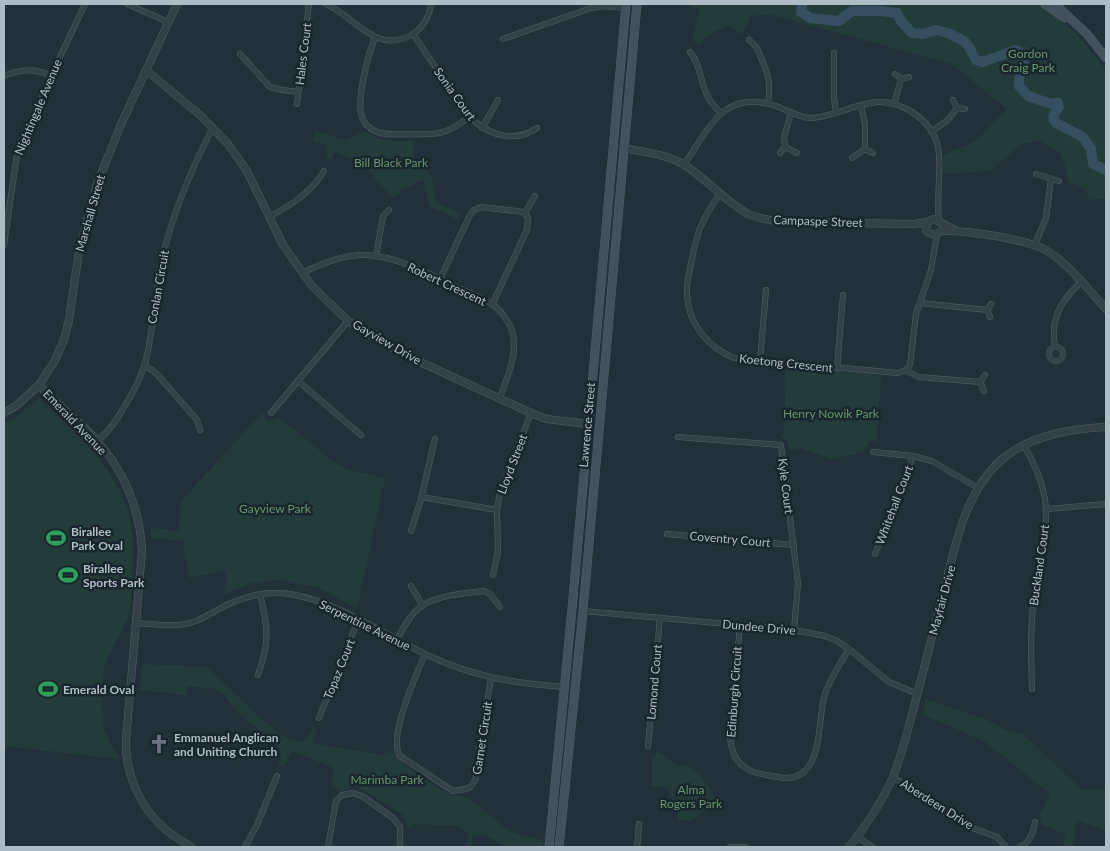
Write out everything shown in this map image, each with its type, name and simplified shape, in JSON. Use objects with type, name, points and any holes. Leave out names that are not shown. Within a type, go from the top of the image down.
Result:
[{"type":"main road","points":[[1046,4],[1086,34]]},
{"type":"main road","points":[[1055,4],[1086,34],[1106,58]]},
{"type":"main road","points":[[626,6],[637,5]]},
{"type":"main road","name":"Lawrence Street","points":[[559,847],[637,5]]},
{"type":"main road","name":"Lawrence Street","points":[[549,847],[626,6]]},
{"type":"main road","points":[[614,147],[623,148]]},
{"type":"main road","points":[[589,424],[598,424]]},
{"type":"main road","points":[[572,609],[582,611]]},
{"type":"main road","points":[[565,687],[574,688]]},
{"type":"street","name":"Nightingale Avenue","points":[[4,245],[17,154],[85,4]]},
{"type":"street","points":[[127,4],[168,22]]},
{"type":"street","name":"Marshall Street","points":[[4,413],[16,406],[39,385],[54,362],[67,330],[78,250],[97,184],[122,122],[177,4]]},
{"type":"street","name":"Hales Court","points":[[297,104],[309,4]]},
{"type":"street","points":[[326,4],[341,12],[375,38],[386,40],[399,40],[418,31],[426,20],[430,4]]},
{"type":"street","points":[[503,39],[590,6],[626,6]]},
{"type":"street","name":"Sonia Court","points":[[413,34],[469,117],[482,128],[504,135],[515,136],[528,134],[537,128]]},
{"type":"street","points":[[375,38],[366,64],[361,103],[362,117],[368,126],[382,134],[431,135],[444,133],[456,128],[469,117]]},
{"type":"street","points":[[749,40],[758,47],[767,70],[769,80],[768,104]]},
{"type":"street","points":[[690,52],[701,73],[707,96],[720,112]]},
{"type":"street","points":[[834,53],[836,113]]},
{"type":"street","points":[[240,54],[270,86],[298,92]]},
{"type":"street","points":[[4,76],[17,70],[26,69],[51,76]]},
{"type":"street","name":"Gayview Drive","points":[[146,70],[213,127],[228,144],[247,171],[283,246],[302,273],[326,301],[348,320],[405,355],[531,413],[546,419],[589,424]]},
{"type":"street","points":[[895,74],[901,79]]},
{"type":"street","points":[[901,79],[909,77]]},
{"type":"street","points":[[894,104],[901,79]]},
{"type":"street","points":[[482,128],[498,100]]},
{"type":"street","points":[[953,100],[957,108],[965,110]]},
{"type":"street","points":[[684,165],[720,112],[732,105],[746,101],[768,104],[791,113],[812,118],[878,102],[894,104],[905,108],[918,117],[930,132],[938,147],[937,203],[931,270],[916,314],[910,364],[906,370],[918,377],[980,382]]},
{"type":"street","points":[[861,106],[865,124],[865,149]]},
{"type":"street","points":[[930,132],[948,120],[957,108]]},
{"type":"street","points":[[780,153],[785,147],[784,137],[791,113]]},
{"type":"street","name":"Conlan Circuit","points":[[97,441],[109,430],[123,409],[144,364],[164,248],[191,171],[213,127]]},
{"type":"street","points":[[785,147],[797,153]]},
{"type":"street","name":"Campaspe Street","points":[[623,148],[655,154],[684,165],[749,214],[764,219],[782,222],[914,224],[934,227]]},
{"type":"street","points":[[865,149],[873,153]]},
{"type":"street","points":[[852,158],[865,149]]},
{"type":"street","points":[[269,217],[292,204],[307,192],[317,183],[324,171]]},
{"type":"street","points":[[1036,174],[1059,181]]},
{"type":"street","points":[[1035,244],[1046,218],[1051,179]]},
{"type":"street","name":"Koetong Crescent","points":[[720,194],[705,214],[697,234],[686,294],[698,330],[716,348],[734,358],[898,373],[906,370]]},
{"type":"street","points":[[525,213],[535,196]]},
{"type":"street","points":[[440,279],[474,210],[481,207],[525,213]]},
{"type":"street","points":[[376,256],[383,216],[389,210]]},
{"type":"street","points":[[492,305],[526,230],[528,218],[525,213]]},
{"type":"street","points":[[934,227],[1035,244],[1052,253],[1105,304]]},
{"type":"street","name":"Robert Crescent","points":[[302,273],[338,258],[376,256],[398,261],[440,279],[492,305],[502,313],[508,322],[514,340],[513,360],[500,398]]},
{"type":"street","points":[[1055,347],[1054,328],[1058,311],[1065,298],[1081,282]]},
{"type":"street","points":[[760,361],[766,290]]},
{"type":"street","points":[[837,368],[843,295]]},
{"type":"street","points":[[920,302],[987,310]]},
{"type":"street","points":[[987,310],[991,304]]},
{"type":"street","points":[[987,310],[990,318]]},
{"type":"street","points":[[271,413],[348,320]]},
{"type":"street","points":[[144,364],[156,373],[197,420],[200,430]]},
{"type":"street","points":[[980,382],[985,375]]},
{"type":"street","points":[[298,381],[361,435]]},
{"type":"street","points":[[980,382],[984,391]]},
{"type":"street","name":"Emerald Avenue","points":[[39,385],[97,441],[122,476],[138,515],[142,551],[126,740],[129,768],[138,793],[150,813],[182,844],[191,847]]},
{"type":"street","name":"Lloyd Street","points":[[493,575],[498,551],[497,510],[500,492],[503,480],[531,413]]},
{"type":"street","name":"Mayfair Drive","points":[[849,847],[877,808],[893,777],[918,694],[964,516],[978,488],[991,470],[1007,456],[1024,446],[1052,434],[1074,429],[1106,427]]},
{"type":"street","name":"Kyle Court","points":[[678,436],[781,445],[798,583],[794,630]]},
{"type":"street","points":[[412,531],[435,439]]},
{"type":"street","name":"Buckland Court","points":[[1024,446],[1040,479],[1047,509],[1044,541],[1033,605],[1032,689]]},
{"type":"street","points":[[873,452],[913,456],[932,461],[978,488]]},
{"type":"street","name":"Whitehall Court","points":[[875,554],[913,456]]},
{"type":"street","points":[[421,497],[497,510]]},
{"type":"street","points":[[1047,509],[1106,504]]},
{"type":"street","name":"Coventry Court","points":[[667,534],[794,545]]},
{"type":"street","points":[[411,586],[423,606]]},
{"type":"street","points":[[397,639],[408,620],[423,606],[440,598],[484,591],[490,594],[500,607]]},
{"type":"street","points":[[258,675],[267,644],[267,628],[260,594]]},
{"type":"street","name":"Serpentine Avenue","points":[[137,623],[169,626],[192,622],[235,601],[260,594],[286,594],[314,600],[456,668],[517,683],[565,687]]},
{"type":"street","name":"Dundee Drive","points":[[582,611],[794,630],[825,636],[849,649],[889,682],[918,694]]},
{"type":"street","name":"Lomond Court","points":[[648,746],[660,618]]},
{"type":"street","name":"Topaz Court","points":[[319,718],[358,620]]},
{"type":"street","name":"Edinburgh Circuit","points":[[740,626],[730,737],[731,747],[740,764],[752,772],[787,778],[796,776],[806,770],[814,758],[824,696],[849,649]]},
{"type":"street","name":"Garnet Circuit","points":[[425,654],[400,720],[396,737],[396,749],[400,756],[453,791],[466,789],[476,779],[491,678]]},
{"type":"street","points":[[245,847],[257,825],[277,776]]},
{"type":"street","name":"Aberdeen Drive","points":[[893,777],[970,827],[997,836],[1006,847]]},
{"type":"street","points":[[328,847],[336,801],[342,795],[353,793],[362,796],[394,818],[400,827],[400,847]]},
{"type":"street","points":[[1020,847],[1024,846],[1032,834],[1035,822]]},
{"type":"street","points":[[637,847],[639,824]]},
{"type":"street","points":[[858,837],[872,847]]},
{"type":"street","points":[[730,847],[746,847]]},
{"type":"green space","name":"Gordon Craig Park","points":[[686,4],[1042,4],[1075,32],[1106,70],[1106,199],[1090,200],[1084,188],[1067,181],[1065,165],[1059,152],[1039,141],[1023,143],[990,171],[942,174],[943,155],[976,141],[1007,109],[952,64],[768,14],[751,16],[742,35],[728,25],[709,35],[699,45],[692,40],[699,10]]},
{"type":"green space","name":"Bill Black Park","points":[[316,131],[346,140],[365,131],[376,138],[414,141],[414,161],[432,177],[436,202],[461,214],[458,220],[429,206],[424,180],[402,190],[394,198],[374,177],[366,165],[335,152],[331,159],[327,158],[326,145],[313,141]]},
{"type":"green space","name":"Henry Nowik Park","points":[[786,366],[881,375],[877,441],[869,442],[864,452],[831,459],[801,448],[789,450],[787,441],[780,434],[784,433]]},
{"type":"green space","name":"Birallee Sports Park","points":[[39,398],[97,456],[111,476],[122,497],[130,520],[133,547],[130,607],[128,616],[106,660],[103,683],[102,715],[104,728],[119,759],[4,746],[4,423],[17,416]]},
{"type":"green space","name":"Gayview Park","points":[[262,413],[268,420],[279,417],[335,463],[349,470],[385,478],[357,609],[320,588],[281,580],[252,583],[224,595],[227,570],[189,578],[183,541],[151,538],[151,528],[178,531],[181,501]]},
{"type":"green space","name":"Marimba Park","points":[[142,664],[207,667],[282,736],[301,742],[307,739],[313,727],[317,729],[313,740],[315,743],[380,755],[393,751],[403,763],[426,780],[448,793],[469,799],[497,822],[513,832],[543,840],[542,847],[509,847],[487,836],[478,835],[473,836],[471,847],[467,847],[468,835],[460,826],[415,824],[409,829],[402,814],[355,785],[342,791],[331,785],[332,767],[292,751],[284,767],[278,765],[281,756],[279,747],[242,716],[215,689],[187,686],[187,695],[140,690]]},
{"type":"green space","points":[[926,699],[986,719],[1005,730],[1023,734],[1081,789],[1106,789],[1106,831],[1076,820],[1073,847],[1062,847],[1066,834],[1042,825],[1040,814],[1050,794],[984,741],[922,714]]},
{"type":"green space","name":"Alma Rogers Park","points":[[658,752],[676,765],[688,766],[700,774],[717,801],[690,821],[679,820],[668,787],[652,786],[652,757]]},
{"type":"waterway","points":[[802,4],[801,12],[810,18],[839,21],[852,11],[897,13],[901,21],[912,33],[923,34],[936,30],[948,33],[964,41],[976,60],[982,62],[1016,50],[1021,53],[1023,59],[1019,86],[1028,96],[1051,104],[1058,103],[1059,107],[1053,116],[1054,121],[1083,137],[1091,149],[1093,164],[1106,170]]},
{"type":"place","name":"Birallee Park Oval","points":[[56,538]]},
{"type":"place","name":"Birallee Sports Park","points":[[68,575]]},
{"type":"place","name":"Emerald Oval","points":[[48,689]]},
{"type":"place","name":"Emmanuel Anglican and Uniting Church","points":[[159,744]]}]
